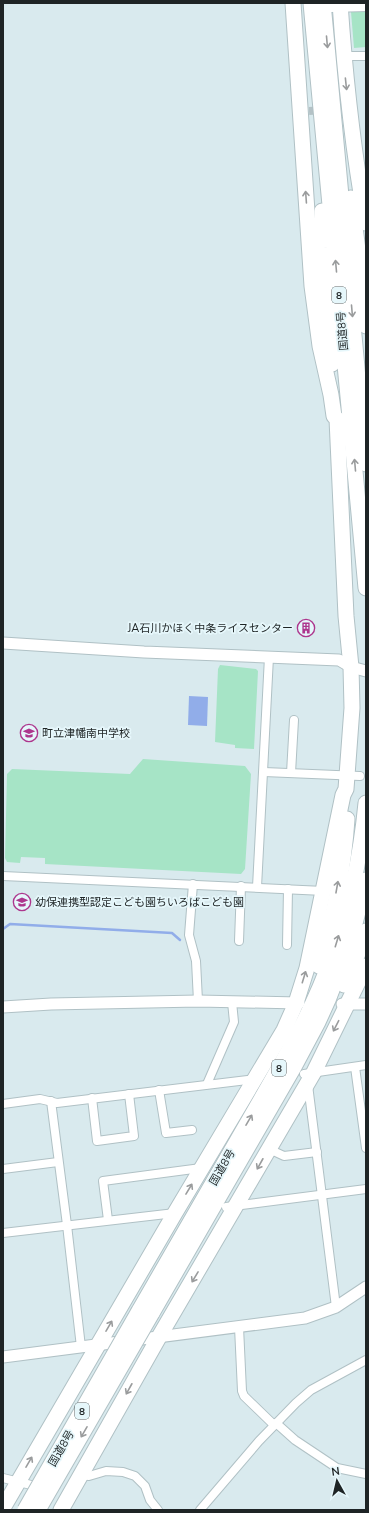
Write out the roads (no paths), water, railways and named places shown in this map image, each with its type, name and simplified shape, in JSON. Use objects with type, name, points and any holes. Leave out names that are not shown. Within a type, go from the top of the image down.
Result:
[{"type":"highway","points":[[317,5],[344,56],[342,106],[357,171],[364,231]]},
{"type":"highway","points":[[317,5],[305,111],[314,236],[316,318],[334,416],[336,419]]},
{"type":"highway","points":[[3,1508],[98,1345],[180,1212],[201,1168],[259,1078],[297,1003],[307,968],[343,795],[351,780],[352,708],[351,667],[346,616],[344,487],[336,419],[323,248],[320,159],[309,42],[317,5]]},
{"type":"highway","name":"国道8号","points":[[317,5],[342,106],[366,464]]},
{"type":"highway","name":"国道8号","points":[[317,5],[366,588]]},
{"type":"highway","name":"8","points":[[342,106],[342,135],[364,287],[366,326]]},
{"type":"highway","name":"8","points":[[277,1070],[278,1057],[298,1018],[312,985],[330,923],[345,840],[348,796],[351,780]]},
{"type":"highway","name":"国道8号","points":[[38,1510],[311,1007],[332,956],[348,904],[358,863],[366,803]]},
{"type":"highway","name":"国道8号","points":[[25,1510],[146,1312],[246,1153],[294,1067],[328,1000],[350,943],[366,880]]},
{"type":"highway","name":"8","points":[[246,1153],[255,1145],[306,1059],[353,966],[366,931]]},
{"type":"highway","points":[[64,1503],[159,1337],[231,1206],[269,1149],[309,1076],[344,1004],[366,966]]},
{"type":"street","points":[[317,5],[366,7]]},
{"type":"street","points":[[344,56],[366,56]]},
{"type":"street","points":[[3,643],[339,660],[351,667],[366,671]]},
{"type":"street","points":[[257,887],[269,657]]},
{"type":"street","points":[[291,773],[294,720]]},
{"type":"street","points":[[264,772],[291,773],[351,780]]},
{"type":"street","points":[[3,876],[324,891]]},
{"type":"street","points":[[193,884],[189,935],[196,961],[198,1001]]},
{"type":"street","points":[[239,941],[241,886]]},
{"type":"street","points":[[287,945],[288,889]]},
{"type":"street","points":[[3,1007],[51,1004],[198,1001],[297,1003]]},
{"type":"street","points":[[207,1084],[234,1022],[232,1002]]},
{"type":"street","points":[[344,1004],[366,1004]]},
{"type":"street","points":[[336,1307],[309,1076],[366,1065]]},
{"type":"street","points":[[355,1067],[366,1148]]},
{"type":"street","points":[[3,1104],[40,1099],[57,1103],[259,1078]]},
{"type":"street","points":[[160,1090],[166,1133],[192,1130]]},
{"type":"street","points":[[92,1098],[97,1141],[134,1136],[129,1094]]},
{"type":"street","points":[[51,1101],[81,1347]]},
{"type":"street","points":[[269,1149],[284,1156],[317,1152]]},
{"type":"street","points":[[3,1168],[58,1162]]},
{"type":"street","points":[[108,1220],[103,1181],[201,1168]]},
{"type":"street","points":[[231,1206],[366,1189]]},
{"type":"street","points":[[3,1233],[180,1212]]},
{"type":"street","points":[[3,1356],[305,1318],[336,1307],[366,1287]]},
{"type":"street","points":[[239,1327],[242,1391],[244,1396],[295,1440],[337,1468],[366,1474]]},
{"type":"street","points":[[200,1510],[275,1424],[296,1403],[311,1390],[366,1360]]},
{"type":"street","points":[[81,1475],[89,1476],[106,1471],[123,1472],[135,1476],[145,1486],[150,1500],[158,1510]]},
{"type":"water","points":[[189,696],[208,697],[207,726],[188,725]]},
{"type":"waterway","points":[[3,929],[10,924],[172,933],[180,940]]},
{"type":"tunnel","points":[[309,111],[343,109]]},
{"type":"place","name":"JA石川かほく中条ライスセンター","points":[[306,628]]},
{"type":"place","name":"町立津幡南中学校","points":[[29,733]]},
{"type":"place","name":"幼保連携型認定こども園ちいろばこども園","points":[[22,902]]}]
